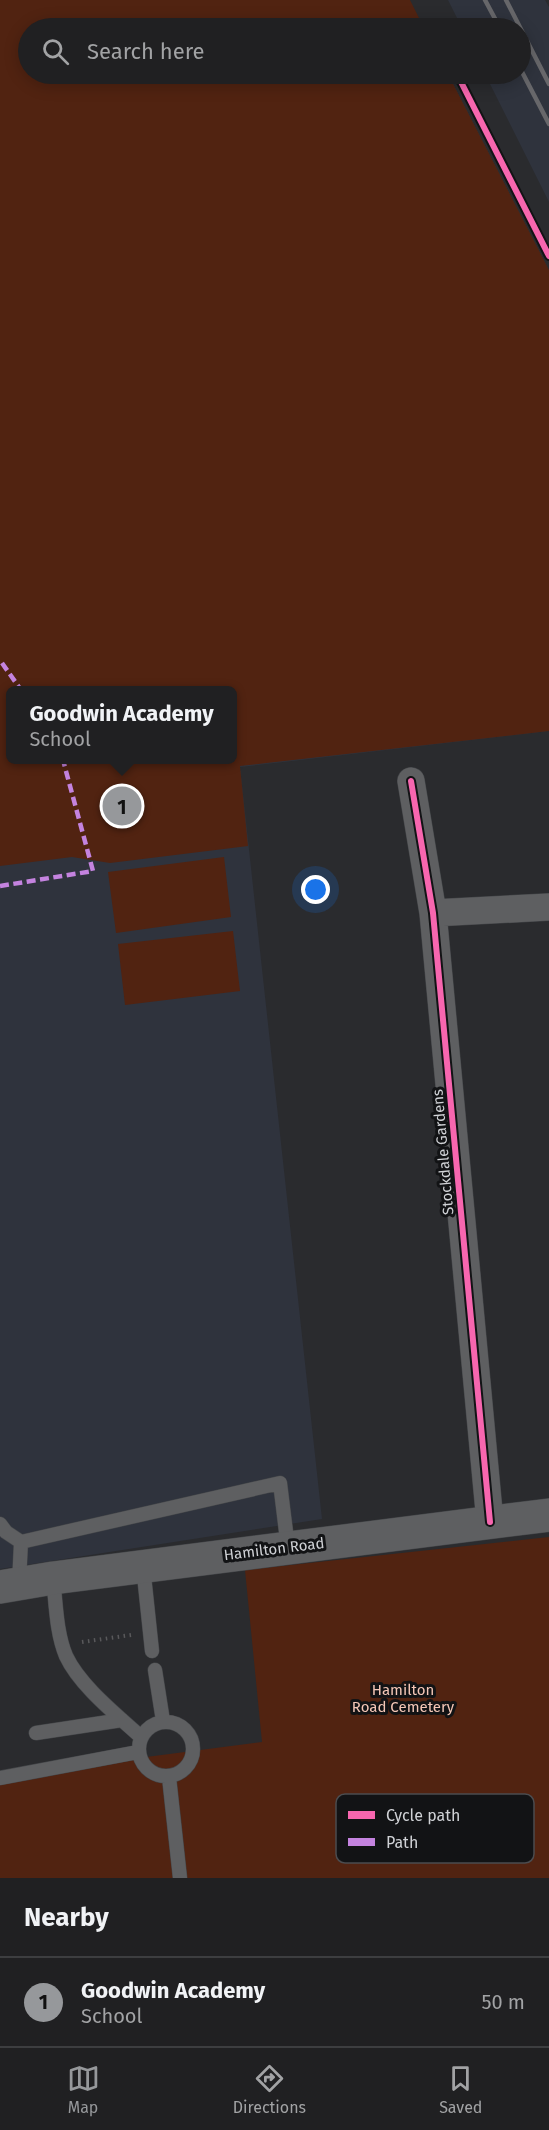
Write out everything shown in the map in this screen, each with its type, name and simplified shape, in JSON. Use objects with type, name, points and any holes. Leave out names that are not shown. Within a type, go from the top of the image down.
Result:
[{"type":"main road","name":"Hamilton Road","points":[[9,1585],[549,1515]]},
{"type":"street","name":"Stockdale Gardens","points":[[411,781],[433,913],[489,1522]]},
{"type":"street","points":[[433,913],[549,907]]},
{"type":"lane","points":[[0,1524],[6,1532],[21,1542],[280,1483],[288,1548]]},
{"type":"lane","points":[[9,1585],[21,1542]]},
{"type":"lane","points":[[143,1566],[152,1651]]},
{"type":"lane","points":[[53,1578],[60,1635],[75,1670],[141,1737]]},
{"type":"lane","points":[[155,1670],[162,1721]]},
{"type":"lane","points":[[36,1732],[122,1720]]},
{"type":"lane","points":[[162,1721],[173,1722],[183,1727],[190,1735],[193,1756],[180,1773],[169,1776],[158,1775],[149,1771],[142,1763],[138,1752],[141,1737],[152,1725],[162,1721]]},
{"type":"lane","points":[[0,1778],[138,1752]]},
{"type":"lane","points":[[169,1776],[180,1878]]},
{"type":"path","points":[[63,1645],[151,1632]]},
{"type":"shaded area","points":[[448,0],[545,0],[549,7],[549,202],[490,84],[531,84],[531,18],[457,18]]},
{"type":"shaded area","points":[[375,84],[453,84],[549,270],[549,731],[240,767],[322,1519],[0,1569],[0,135]]},
{"type":"green space","points":[[0,0],[410,0],[419,18],[18,18],[18,84],[453,84],[549,270],[549,731],[240,766],[248,846],[110,863],[72,857],[0,866]]},
{"type":"green space","points":[[224,857],[231,917],[116,933],[108,872]]},
{"type":"green space","points":[[233,931],[240,991],[125,1005],[118,944]]},
{"type":"green space","name":"Hamilton Road Cemetery","points":[[549,1537],[549,1878],[0,1878],[0,1776],[262,1742],[245,1570]]},
{"type":"railway","points":[[485,0],[495,18]]},
{"type":"railway","points":[[506,0],[515,18]]},
{"type":"railway","points":[[531,49],[549,84]]},
{"type":"railway","points":[[528,84],[549,124]]},
{"type":"marked path","points":[[2,663],[18,686]]},
{"type":"marked path","points":[[0,886],[93,871],[64,764]]},
{"type":"cycle path","points":[[462,84],[549,256]]},
{"type":"cycle path","points":[[411,781],[433,913],[490,1522]]},
{"type":"place","name":"Goodwin Academy","points":[[122,806]]}]
